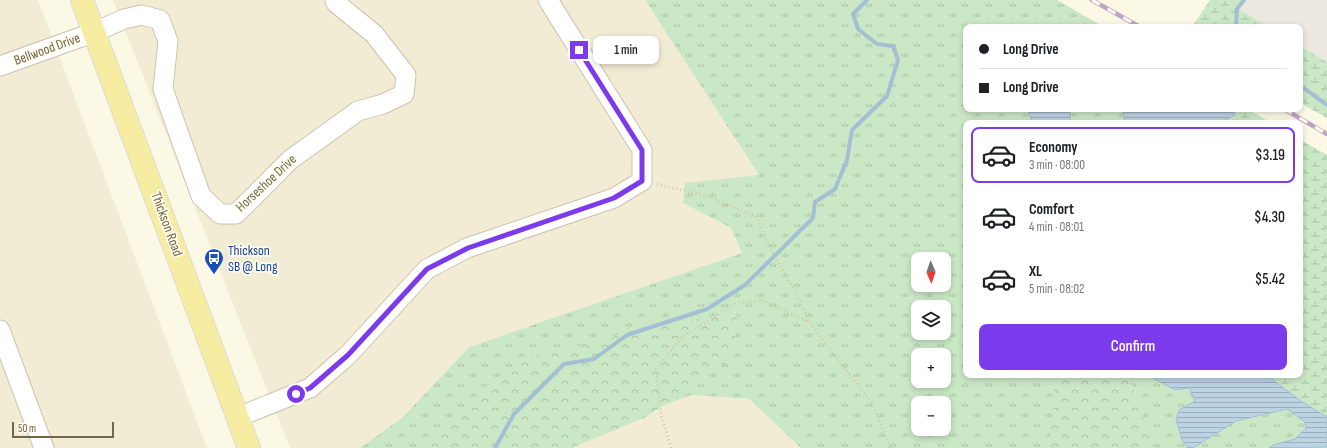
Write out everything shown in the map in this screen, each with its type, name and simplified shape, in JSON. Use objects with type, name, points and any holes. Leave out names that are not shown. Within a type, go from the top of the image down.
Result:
[{"type":"main road","name":"Thickson Road","points":[[82,0],[249,448]]},
{"type":"street","name":"Horseshoe Drive","points":[[95,32],[124,20],[142,15],[160,20],[168,41],[163,89],[202,196],[220,214],[236,214],[290,160],[358,111],[383,104],[404,94],[406,75],[374,34],[336,3],[335,0]]},
{"type":"street","points":[[238,417],[310,388],[348,355],[427,269],[468,248],[614,198],[642,181],[642,150],[548,0]]},
{"type":"street","name":"Bellwood Drive","points":[[0,66],[95,32]]},
{"type":"street","points":[[0,330],[44,448]]},
{"type":"path","points":[[642,181],[710,197],[756,217],[778,263],[795,290],[809,322],[872,403],[890,448]]},
{"type":"path","points":[[671,448],[660,415],[656,369],[682,338],[734,304],[762,300],[809,322]]},
{"type":"shaded area","points":[[0,0],[38,0],[207,448],[0,448]]},
{"type":"shaded area","points":[[113,0],[645,0],[759,175],[683,203],[731,228],[742,253],[469,347],[403,417],[360,448],[290,448]]},
{"type":"shaded area","points":[[1245,0],[1327,0],[1327,62],[1303,48],[1303,24],[1263,24],[1236,7]]},
{"type":"shaded area","points":[[691,395],[749,399],[801,448],[553,448]]},
{"type":"green space","points":[[645,0],[1057,0],[1099,24],[963,24],[963,112],[1252,112],[1266,120],[963,120],[963,378],[1303,378],[1303,142],[1327,155],[1327,448],[801,448],[749,399],[691,395],[553,448],[360,448],[403,417],[469,347],[742,253],[731,228],[683,203],[685,183],[759,175]]},
{"type":"green space","points":[[1210,0],[1245,0],[1236,7],[1263,24],[1194,24]]},
{"type":"green space","points":[[1303,48],[1327,62],[1327,118],[1303,105]]},
{"type":"green space","points":[[1234,112],[1252,112],[1266,120],[1225,120],[1235,115]]},
{"type":"green space","points":[[1303,142],[1327,155],[1327,416],[1301,401],[1271,378],[1303,378]]},
{"type":"green space","points":[[737,309],[735,347],[723,365],[646,417],[572,448],[419,448],[490,383],[526,358],[612,338],[634,325],[707,318]]},
{"type":"green space","points":[[1055,378],[1130,378],[1153,448],[1050,448]]},
{"type":"water","points":[[1028,112],[1071,112],[1071,120],[1032,120]]},
{"type":"water","points":[[1123,112],[1234,112],[1235,115],[1225,120],[1124,120]]},
{"type":"water","points":[[1153,378],[1271,378],[1301,401],[1327,416],[1327,447],[1269,448],[1273,445],[1295,439],[1306,428],[1305,422],[1287,409],[1236,421],[1193,448],[1187,448],[1182,440],[1176,419],[1179,410],[1195,401],[1189,388],[1175,390]]},
{"type":"waterway","points":[[495,448],[514,414],[564,364],[594,359],[627,335],[707,309],[745,285],[813,218],[815,202],[835,189],[847,160],[852,130],[887,96],[898,60],[893,46],[877,44],[858,29],[853,14],[867,0]]},
{"type":"waterway","points":[[1236,24],[1237,9],[1244,0]]},
{"type":"waterway","points":[[1303,89],[1327,105]]},
{"type":"railway","points":[[1092,0],[1135,24]]},
{"type":"railway","points":[[1289,112],[1303,120]]},
{"type":"railway","points":[[1303,120],[1327,134]]},
{"type":"place","name":"Thickson SB @ Long","points":[[214,275]]},
{"type":"route","points":[[296,394],[310,388],[348,355],[427,269],[468,248],[614,198],[642,181],[642,150],[579,50]]}]
